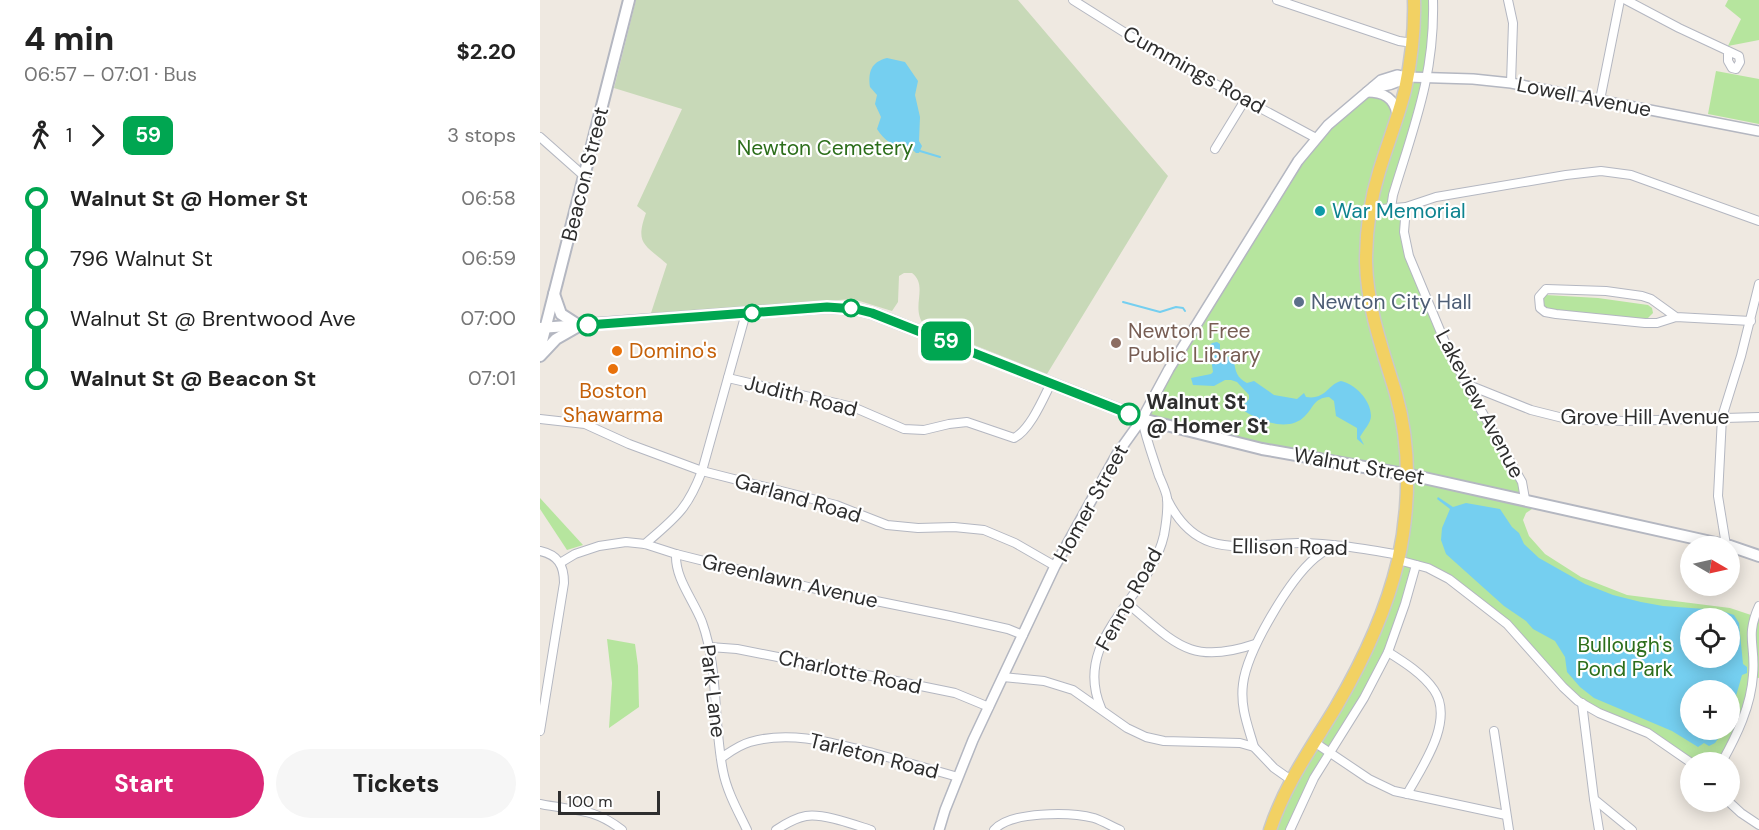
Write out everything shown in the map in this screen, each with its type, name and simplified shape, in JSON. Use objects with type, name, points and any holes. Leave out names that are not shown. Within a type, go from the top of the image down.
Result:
[{"type":"main road","name":"Beacon Street","points":[[540,349],[542,328],[554,294],[629,0]]},
{"type":"main road","points":[[1270,830],[1291,780],[1341,699],[1369,645],[1398,558],[1407,474],[1406,444],[1401,416],[1374,322],[1366,263],[1370,210],[1407,77],[1413,43],[1414,0]]},
{"type":"main road","points":[[540,313],[554,294]]},
{"type":"main road","points":[[540,356],[556,339],[579,326],[561,314],[554,294]]},
{"type":"main road","name":"Walnut Street","points":[[542,328],[827,307],[856,309],[912,327],[1142,419],[1262,449],[1407,474],[1685,536]]},
{"type":"main road","name":"Walnut Street","points":[[1740,550],[1759,556]]},
{"type":"street","points":[[1277,0],[1400,41],[1413,43]]},
{"type":"street","points":[[1391,208],[1396,183],[1419,116],[1427,78],[1433,38],[1434,0]]},
{"type":"street","points":[[1508,0],[1513,23],[1511,83]]},
{"type":"street","points":[[1600,100],[1620,0]]},
{"type":"street","points":[[1626,0],[1728,51]]},
{"type":"street","name":"Cummings Road","points":[[1077,1],[1154,51],[1316,138]]},
{"type":"street","name":"Lowell Avenue","points":[[1407,77],[1473,79],[1511,83],[1759,131]]},
{"type":"street","name":"Homer Street","points":[[939,830],[958,777],[1055,566],[1169,369],[1292,171],[1316,138],[1370,89],[1399,82],[1407,77]]},
{"type":"street","points":[[1370,89],[1388,96],[1394,103],[1397,116]]},
{"type":"street","points":[[1215,149],[1245,100]]},
{"type":"street","points":[[540,136],[584,176]]},
{"type":"street","points":[[1370,210],[1406,207],[1436,197],[1601,171],[1631,175],[1759,221]]},
{"type":"street","name":"Lakeview Avenue","points":[[1406,207],[1404,232],[1409,256],[1444,340],[1466,384],[1522,482],[1525,499]]},
{"type":"street","points":[[1726,536],[1718,496],[1722,417],[1751,321],[1759,284]]},
{"type":"street","points":[[1676,317],[1651,299],[1642,296],[1557,288],[1546,289],[1539,297],[1540,308],[1545,312],[1568,316],[1646,323],[1657,323],[1676,317],[1751,321]]},
{"type":"street","points":[[645,544],[679,515],[687,505],[702,471],[746,313]]},
{"type":"street","name":"Judith Road","points":[[728,378],[853,407],[904,429],[924,430],[967,422],[1014,438],[1027,427],[1051,382]]},
{"type":"street","name":"Grove Hill Avenue","points":[[1466,384],[1532,410],[1567,419],[1623,421],[1759,417]]},
{"type":"street","name":"Garland Road","points":[[540,419],[585,424],[628,444],[702,471],[836,505],[898,528],[954,527],[984,530],[1015,543],[1055,566]]},
{"type":"street","name":"Fenno Road","points":[[1101,709],[1093,683],[1096,657],[1112,623],[1149,573],[1163,536],[1167,498],[1145,438],[1142,419]]},
{"type":"street","name":"Ellison Road","points":[[1167,498],[1174,514],[1184,526],[1194,534],[1221,545],[1238,548],[1299,543],[1335,545],[1398,558],[1446,577],[1494,613],[1533,651],[1566,690],[1582,703],[1599,713],[1648,733],[1680,755]]},
{"type":"street","name":"Greenlawn Avenue","points":[[560,563],[575,554],[599,546],[626,542],[645,544],[812,588],[1008,629],[1023,635]]},
{"type":"street","points":[[1291,780],[1274,768],[1254,747],[1242,700],[1246,669],[1255,644],[1304,568],[1335,545]]},
{"type":"street","points":[[540,551],[556,557],[564,577],[563,598],[540,732]]},
{"type":"street","name":"Park Lane","points":[[676,554],[677,573],[693,601],[710,647],[721,758],[727,785],[747,830]]},
{"type":"street","points":[[1290,830],[1314,778],[1364,698],[1388,652],[1416,565]]},
{"type":"street","points":[[1127,603],[1165,634],[1192,650],[1218,653],[1236,651],[1255,644]]},
{"type":"street","points":[[1727,752],[1739,729],[1749,698],[1754,666],[1751,628],[1759,606]]},
{"type":"street","name":"Charlotte Road","points":[[710,647],[737,649],[798,660],[955,693],[989,707]]},
{"type":"street","points":[[1388,652],[1425,680],[1439,700],[1440,718],[1435,741],[1407,794]]},
{"type":"street","points":[[1003,677],[1044,681],[1073,690],[1126,728],[1146,737],[1164,741],[1240,743],[1254,747]]},
{"type":"street","points":[[1582,703],[1599,830]]},
{"type":"street","points":[[1494,731],[1509,830]]},
{"type":"street","name":"Tarleton Road","points":[[721,758],[735,748],[750,742],[785,737],[809,738],[958,777]]},
{"type":"street","points":[[1314,742],[1385,787],[1407,794],[1506,815]]},
{"type":"street","points":[[1594,799],[1632,830]]},
{"type":"street","points":[[540,804],[588,812],[622,830]]},
{"type":"street","points":[[1740,812],[1759,825]]},
{"type":"street","points":[[994,830],[1007,820],[1048,815],[1088,817],[1120,830]]},
{"type":"street","points":[[776,830],[790,821],[807,816],[818,816],[867,829]]},
{"type":"green space","name":"Newton Cemetery","points":[[636,0],[1018,0],[1168,176],[1047,374],[924,325],[919,311],[919,284],[912,273],[899,276],[898,302],[892,311],[853,299],[651,313],[667,264],[644,243],[641,231],[646,213],[637,206],[682,109],[614,88]]},
{"type":"green space","name":"Bullough's Pond Park","points":[[1414,0],[1433,0],[1431,52],[1391,207],[1406,207],[1406,244],[1444,340],[1522,482],[1525,499],[1534,501],[1532,509],[1526,513],[1523,520],[1529,536],[1545,554],[1581,577],[1627,595],[1730,608],[1680,608],[1680,668],[1740,668],[1740,611],[1754,616],[1759,606],[1759,678],[1753,677],[1749,698],[1740,719],[1740,680],[1680,680],[1680,740],[1731,740],[1726,752],[1680,752],[1680,754],[1578,701],[1533,651],[1466,591],[1416,565],[1388,652],[1329,752],[1290,830],[1270,830],[1335,708],[1393,579],[1407,474],[1142,419],[1298,161],[1367,92],[1382,93],[1397,114]]},
{"type":"green space","points":[[1728,0],[1759,0],[1759,40],[1728,46],[1741,19],[1725,6]]},
{"type":"green space","points":[[1716,71],[1759,79],[1759,124],[1708,114]]},
{"type":"green space","points":[[1543,296],[1598,298],[1648,305],[1652,308],[1653,313],[1648,318],[1568,313],[1543,307],[1541,303]]},
{"type":"green space","points":[[540,498],[583,545],[567,550],[540,509]]},
{"type":"green space","points":[[607,639],[635,644],[639,707],[609,728],[612,683]]},
{"type":"water","points":[[887,58],[905,62],[918,81],[915,95],[920,117],[919,141],[922,146],[919,153],[911,148],[901,148],[891,144],[877,129],[881,117],[875,104],[877,95],[870,87],[870,77],[874,65]]},
{"type":"water","points":[[1217,342],[1220,344],[1220,352],[1234,360],[1236,371],[1241,379],[1247,383],[1254,381],[1274,395],[1297,399],[1304,393],[1306,397],[1313,397],[1322,394],[1341,381],[1352,385],[1365,399],[1370,410],[1370,421],[1360,437],[1364,445],[1357,439],[1357,428],[1336,416],[1334,401],[1329,397],[1317,401],[1298,421],[1291,424],[1274,424],[1243,410],[1242,407],[1249,399],[1249,395],[1237,382],[1225,380],[1214,386],[1193,385],[1191,378],[1213,372],[1209,346]]},
{"type":"water","points":[[1438,497],[1453,507],[1466,503],[1500,509],[1519,533],[1524,544],[1539,558],[1585,584],[1613,595],[1641,602],[1691,608],[1680,608],[1680,668],[1740,668],[1740,633],[1743,664],[1747,667],[1747,673],[1742,675],[1740,682],[1740,680],[1680,680],[1680,736],[1594,698],[1567,672],[1565,657],[1555,641],[1533,629],[1526,621],[1504,606],[1446,554],[1441,540],[1442,528],[1450,509],[1437,499]]},
{"type":"water","points":[[1687,740],[1717,740],[1709,746],[1704,743],[1698,747]]},
{"type":"waterway","points":[[920,151],[940,157]]},
{"type":"waterway","points":[[1123,302],[1160,312],[1176,307],[1183,308],[1185,311]]},
{"type":"bus line","name":"59","points":[[588,325],[827,307],[856,309],[960,346],[1129,414]]},
{"type":"place","name":"War Memorial","points":[[1320,211]]},
{"type":"place","name":"Newton City Hall","points":[[1299,302]]},
{"type":"place","name":"Newton Free Public Library","points":[[1116,343]]},
{"type":"place","name":"Domino's","points":[[617,351]]},
{"type":"place","name":"Boston Shawarma","points":[[613,369]]},
{"type":"place","name":"Walnut St @ Homer St","points":[[1129,414]]}]
